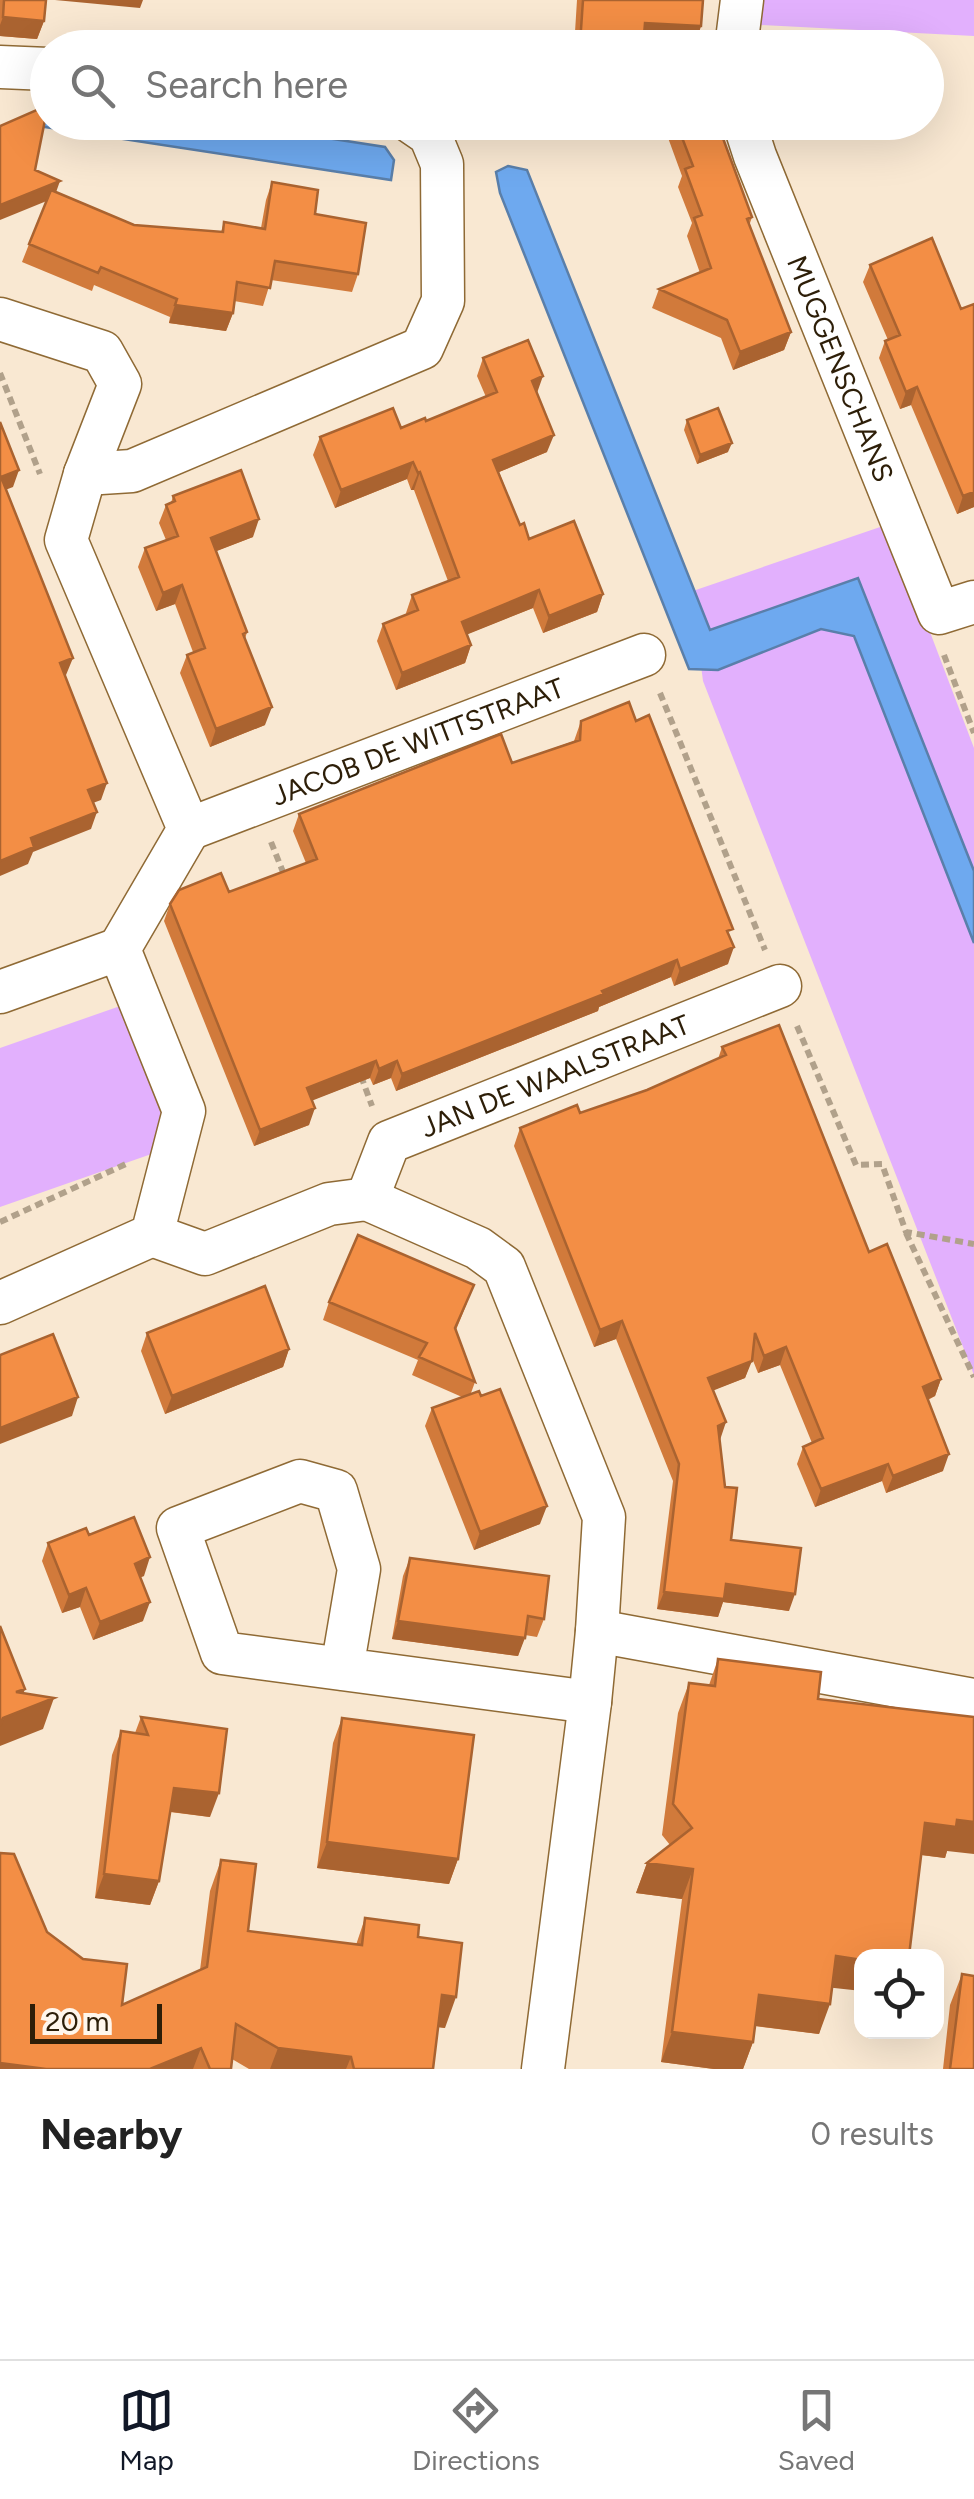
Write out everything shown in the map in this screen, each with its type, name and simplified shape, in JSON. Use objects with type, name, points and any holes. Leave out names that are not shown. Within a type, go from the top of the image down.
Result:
[{"type":"street","points":[[738,30],[742,0]]},
{"type":"street","points":[[0,67],[30,68]]},
{"type":"street","points":[[85,474],[132,471],[422,348],[443,301],[442,164],[432,140]]},
{"type":"street","name":"MUGGENSCHANS","points":[[750,140],[956,607]]},
{"type":"street","points":[[0,319],[102,352],[120,384],[85,474],[66,540],[189,829],[119,950],[0,992]]},
{"type":"street","name":"JACOB DE WITTSTRAAT","points":[[189,829],[644,655]]},
{"type":"street","points":[[119,950],[184,1111],[152,1235]]},
{"type":"street","name":"JAN DE WAALSTRAAT","points":[[367,1198],[389,1142],[780,986]]},
{"type":"street","points":[[0,1303],[152,1235],[205,1254],[329,1204],[367,1198],[478,1248],[504,1266],[604,1516],[590,1702],[544,2069]]},
{"type":"street","points":[[342,1669],[359,1569],[336,1491],[300,1481],[178,1528],[222,1653],[342,1669],[590,1702]]},
{"type":"street","points":[[597,1632],[974,1700]]},
{"type":"path","points":[[0,373],[66,540]]},
{"type":"path","points":[[956,607],[940,643],[974,733]]},
{"type":"path","points":[[256,804],[288,888]]},
{"type":"path","points":[[360,1076],[389,1142]]},
{"type":"path","points":[[0,1222],[140,1157],[171,1162]]},
{"type":"path","points":[[906,1232],[974,1377]]},
{"type":"shaded area","points":[[761,0],[974,0],[974,36],[944,34],[944,30],[760,25]]},
{"type":"shaded area","points":[[889,524],[974,748],[974,1375],[703,681],[696,627],[684,594]]},
{"type":"shaded area","points":[[126,1004],[166,1116],[160,1151],[0,1207],[0,1048]]},
{"type":"water","points":[[130,140],[340,140],[385,147],[394,160],[391,180]]},
{"type":"water","points":[[508,166],[527,170],[710,630],[858,578],[974,871],[974,943],[854,636],[821,629],[718,670],[689,669],[500,193],[496,172]]},
{"type":"building","points":[[4,0],[46,0],[44,21],[3,17]]},
{"type":"building","points":[[583,0],[703,0],[701,26],[645,23],[644,30],[581,30]]},
{"type":"building","points":[[30,113],[30,140],[41,140],[35,170],[60,181],[0,205],[0,126]]},
{"type":"building","points":[[683,140],[724,140],[752,217],[747,219],[791,332],[740,352],[727,320],[659,289],[711,268],[694,218],[702,215],[685,169],[693,166]]},
{"type":"building","points":[[272,182],[318,190],[315,214],[366,223],[358,274],[275,261],[270,288],[237,282],[233,313],[175,305],[177,299],[101,267],[98,273],[29,244],[51,190],[134,225],[223,232],[224,222],[265,229]]},
{"type":"building","points":[[932,238],[961,309],[974,304],[974,492],[963,496],[917,387],[906,392],[885,341],[900,335],[870,265]]},
{"type":"building","points":[[528,340],[543,376],[532,381],[554,435],[493,460],[529,539],[574,521],[603,594],[549,616],[539,590],[462,622],[471,645],[402,673],[383,624],[418,610],[412,595],[459,577],[413,462],[341,490],[320,437],[393,408],[401,428],[497,392],[483,358]]},
{"type":"building","points":[[718,408],[732,443],[700,455],[687,420]]},
{"type":"building","points":[[0,422],[19,470],[1,477],[73,658],[60,663],[107,783],[88,790],[97,812],[31,838],[34,847],[0,861]]},
{"type":"building","points":[[241,470],[259,519],[211,538],[272,707],[216,729],[187,655],[205,648],[182,585],[163,593],[145,548],[178,536],[166,505],[175,501],[173,496]]},
{"type":"building","points":[[629,702],[636,721],[649,715],[733,929],[727,931],[734,947],[680,969],[677,960],[602,991],[604,994],[402,1074],[397,1061],[379,1069],[376,1061],[307,1088],[315,1108],[260,1130],[170,904],[179,890],[221,873],[229,892],[317,859],[299,814],[501,734],[512,763],[580,740],[581,721]]},
{"type":"building","points":[[779,1025],[869,1252],[887,1244],[941,1379],[923,1387],[949,1454],[893,1476],[888,1464],[821,1489],[803,1447],[823,1438],[786,1347],[764,1356],[755,1333],[752,1361],[708,1378],[726,1422],[718,1426],[725,1487],[737,1488],[731,1540],[801,1548],[795,1594],[726,1584],[724,1599],[664,1592],[679,1464],[622,1321],[600,1330],[520,1128],[577,1105],[580,1113],[647,1090],[726,1055],[722,1047]]},
{"type":"building","points":[[358,1235],[474,1285],[455,1328],[475,1382],[419,1357],[427,1343],[329,1302]]},
{"type":"building","points":[[265,1286],[289,1349],[172,1396],[147,1333]]},
{"type":"building","points":[[53,1334],[78,1397],[0,1428],[0,1355]]},
{"type":"building","points":[[500,1389],[547,1506],[480,1532],[432,1408],[479,1391],[481,1396]]},
{"type":"building","points":[[134,1517],[150,1557],[135,1564],[150,1602],[100,1622],[86,1588],[69,1595],[48,1543],[86,1528],[89,1535]]},
{"type":"building","points":[[410,1558],[549,1576],[544,1619],[528,1616],[525,1638],[398,1621]]},
{"type":"building","points":[[0,1626],[25,1689],[16,1692],[54,1698],[3,1718],[0,1726]]},
{"type":"building","points":[[718,1659],[821,1672],[818,1699],[974,1717],[974,1822],[957,1820],[956,1827],[925,1823],[910,1949],[854,1949],[854,1959],[836,1956],[830,2004],[759,1995],[753,2042],[672,2032],[693,1869],[647,1863],[692,1828],[673,1804],[689,1683],[715,1686]]},
{"type":"building","points":[[141,1717],[227,1729],[219,1793],[174,1788],[159,1881],[104,1874],[121,1731],[148,1735]]},
{"type":"building","points":[[342,1718],[474,1735],[458,1859],[327,1842]]},
{"type":"building","points":[[0,1853],[14,1854],[47,1932],[83,1959],[127,1964],[122,2005],[207,1967],[221,1860],[256,1864],[248,1931],[362,1945],[365,1918],[419,1925],[418,1937],[462,1943],[456,1997],[442,1995],[433,2069],[354,2069],[351,2057],[278,2048],[236,2024],[231,2069],[210,2069],[201,2048],[150,2069],[46,2069],[0,2063]]},
{"type":"building","points":[[962,1974],[974,1976],[974,2069],[950,2069]]}]
